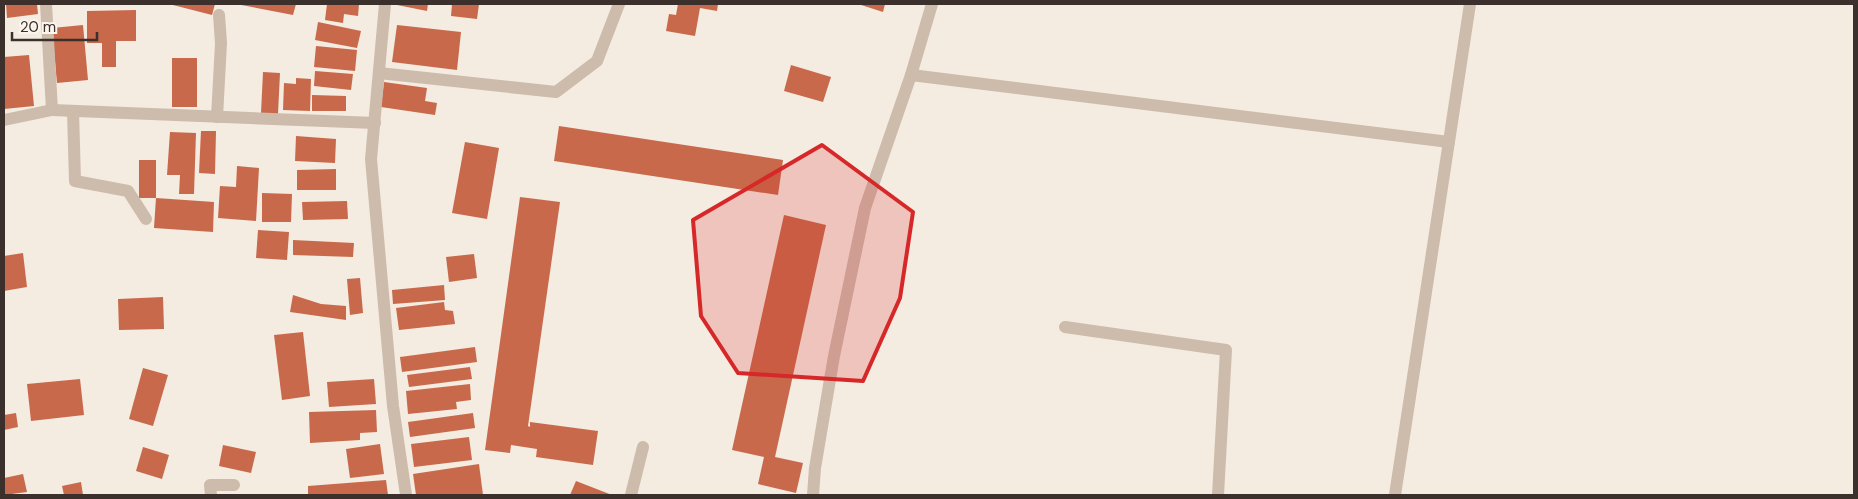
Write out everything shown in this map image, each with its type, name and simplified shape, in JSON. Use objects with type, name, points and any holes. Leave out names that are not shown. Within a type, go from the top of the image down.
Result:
[{"type":"street","points":[[46,4],[52,110]]},
{"type":"street","points":[[385,4],[371,159],[392,406],[406,495]]},
{"type":"street","points":[[379,73],[556,92],[597,61],[619,4]]},
{"type":"street","points":[[813,495],[815,468],[834,356],[865,208],[911,75],[932,4]]},
{"type":"street","points":[[1394,495],[1470,4]]},
{"type":"street","points":[[217,117],[221,43],[219,15]]},
{"type":"street","points":[[911,75],[1449,142]]},
{"type":"street","points":[[4,120],[52,110],[374,123]]},
{"type":"street","points":[[73,111],[75,181],[128,191],[146,219]]},
{"type":"street","points":[[1064,327],[1226,350],[1218,495]]},
{"type":"street","points":[[631,495],[643,447]]},
{"type":"street","points":[[211,495],[210,485],[234,485]]},
{"type":"highlighted area","points":[[822,145],[913,212],[900,298],[863,381],[738,373],[701,316],[693,220]]},
{"type":"building","points":[[6,4],[37,4],[38,14],[7,18]]},
{"type":"building","points":[[169,4],[215,4],[212,15]]},
{"type":"building","points":[[236,4],[296,4],[293,15]]},
{"type":"building","points":[[327,4],[359,4],[358,16],[344,14],[343,23],[325,20]]},
{"type":"building","points":[[392,4],[428,4],[427,11]]},
{"type":"building","points":[[452,4],[479,4],[477,19],[451,16]]},
{"type":"building","points":[[678,4],[718,4],[717,11],[700,8],[695,36],[666,31],[669,14],[676,15]]},
{"type":"building","points":[[858,4],[885,4],[883,12]]},
{"type":"building","points":[[136,10],[136,41],[116,41],[116,67],[102,67],[102,43],[87,43],[87,11]]},
{"type":"building","points":[[318,22],[361,31],[357,48],[315,40]]},
{"type":"building","points":[[83,25],[88,80],[57,83],[52,28]]},
{"type":"building","points":[[397,25],[461,32],[457,70],[392,62]]},
{"type":"building","points":[[316,46],[357,50],[355,71],[314,67]]},
{"type":"building","points":[[29,55],[34,106],[4,109],[4,57]]},
{"type":"building","points":[[172,58],[197,58],[197,107],[172,107]]},
{"type":"building","points":[[791,65],[831,77],[823,102],[784,91]]},
{"type":"building","points":[[315,71],[353,74],[351,90],[314,86]]},
{"type":"building","points":[[263,72],[280,73],[278,114],[261,113]]},
{"type":"building","points":[[296,78],[311,79],[310,111],[283,110],[284,83],[296,84]]},
{"type":"building","points":[[384,82],[427,88],[425,101],[437,103],[435,115],[381,107]]},
{"type":"building","points":[[312,95],[346,96],[346,111],[312,111]]},
{"type":"building","points":[[559,126],[783,160],[778,195],[554,161]]},
{"type":"building","points":[[201,131],[216,131],[215,174],[199,173]]},
{"type":"building","points":[[170,132],[196,133],[194,194],[179,194],[180,175],[167,175]]},
{"type":"building","points":[[296,136],[336,139],[335,163],[295,161]]},
{"type":"building","points":[[465,142],[499,148],[487,219],[452,213]]},
{"type":"building","points":[[139,160],[156,160],[156,198],[139,198]]},
{"type":"building","points":[[237,166],[259,168],[256,221],[218,218],[220,186],[236,187]]},
{"type":"building","points":[[336,169],[336,190],[297,190],[297,170]]},
{"type":"building","points":[[262,193],[292,194],[291,222],[262,222]]},
{"type":"building","points":[[520,197],[560,202],[528,426],[530,427],[530,422],[598,431],[593,465],[536,457],[537,449],[511,445],[510,453],[485,450]]},
{"type":"building","points":[[156,198],[214,202],[213,232],[154,228]]},
{"type":"building","points":[[347,201],[348,219],[303,220],[302,202]]},
{"type":"building","points":[[784,215],[826,225],[775,457],[803,463],[796,493],[758,484],[764,457],[732,450]]},
{"type":"building","points":[[258,230],[289,232],[287,260],[256,258]]},
{"type":"building","points":[[293,240],[354,243],[353,257],[293,255]]},
{"type":"building","points":[[23,253],[27,287],[4,291],[4,256]]},
{"type":"building","points":[[474,254],[477,278],[449,282],[446,257]]},
{"type":"building","points":[[360,278],[363,313],[350,315],[347,279]]},
{"type":"building","points":[[444,285],[445,300],[393,304],[392,290]]},
{"type":"building","points":[[293,295],[321,304],[346,306],[346,320],[290,312]]},
{"type":"building","points":[[163,297],[164,329],[119,330],[118,299]]},
{"type":"building","points":[[444,302],[445,310],[453,311],[455,324],[399,330],[396,308]]},
{"type":"building","points":[[303,332],[310,396],[282,400],[274,335]]},
{"type":"building","points":[[475,347],[477,362],[402,372],[400,357]]},
{"type":"building","points":[[470,367],[472,379],[409,387],[407,375]]},
{"type":"building","points":[[143,368],[168,375],[153,426],[129,419]]},
{"type":"building","points":[[80,379],[84,415],[31,421],[27,384]]},
{"type":"building","points":[[374,379],[376,404],[329,407],[327,382]]},
{"type":"building","points":[[470,384],[471,400],[456,402],[457,409],[408,414],[406,391]]},
{"type":"building","points":[[376,410],[377,432],[360,433],[360,440],[310,443],[309,412]]},
{"type":"building","points":[[16,413],[18,427],[4,430],[4,415]]},
{"type":"building","points":[[473,413],[475,428],[410,437],[408,422]]},
{"type":"building","points":[[469,437],[472,460],[414,467],[411,444]]},
{"type":"building","points":[[380,444],[384,474],[350,478],[346,449]]},
{"type":"building","points":[[223,445],[256,452],[251,473],[219,466]]},
{"type":"building","points":[[143,447],[169,455],[162,479],[136,471]]},
{"type":"building","points":[[479,464],[483,495],[416,495],[413,474]]},
{"type":"building","points":[[23,474],[27,492],[4,495],[4,478]]},
{"type":"building","points":[[386,480],[388,495],[308,495],[308,486]]},
{"type":"building","points":[[576,481],[612,495],[570,495]]},
{"type":"building","points":[[81,482],[83,495],[64,495],[62,486]]}]
